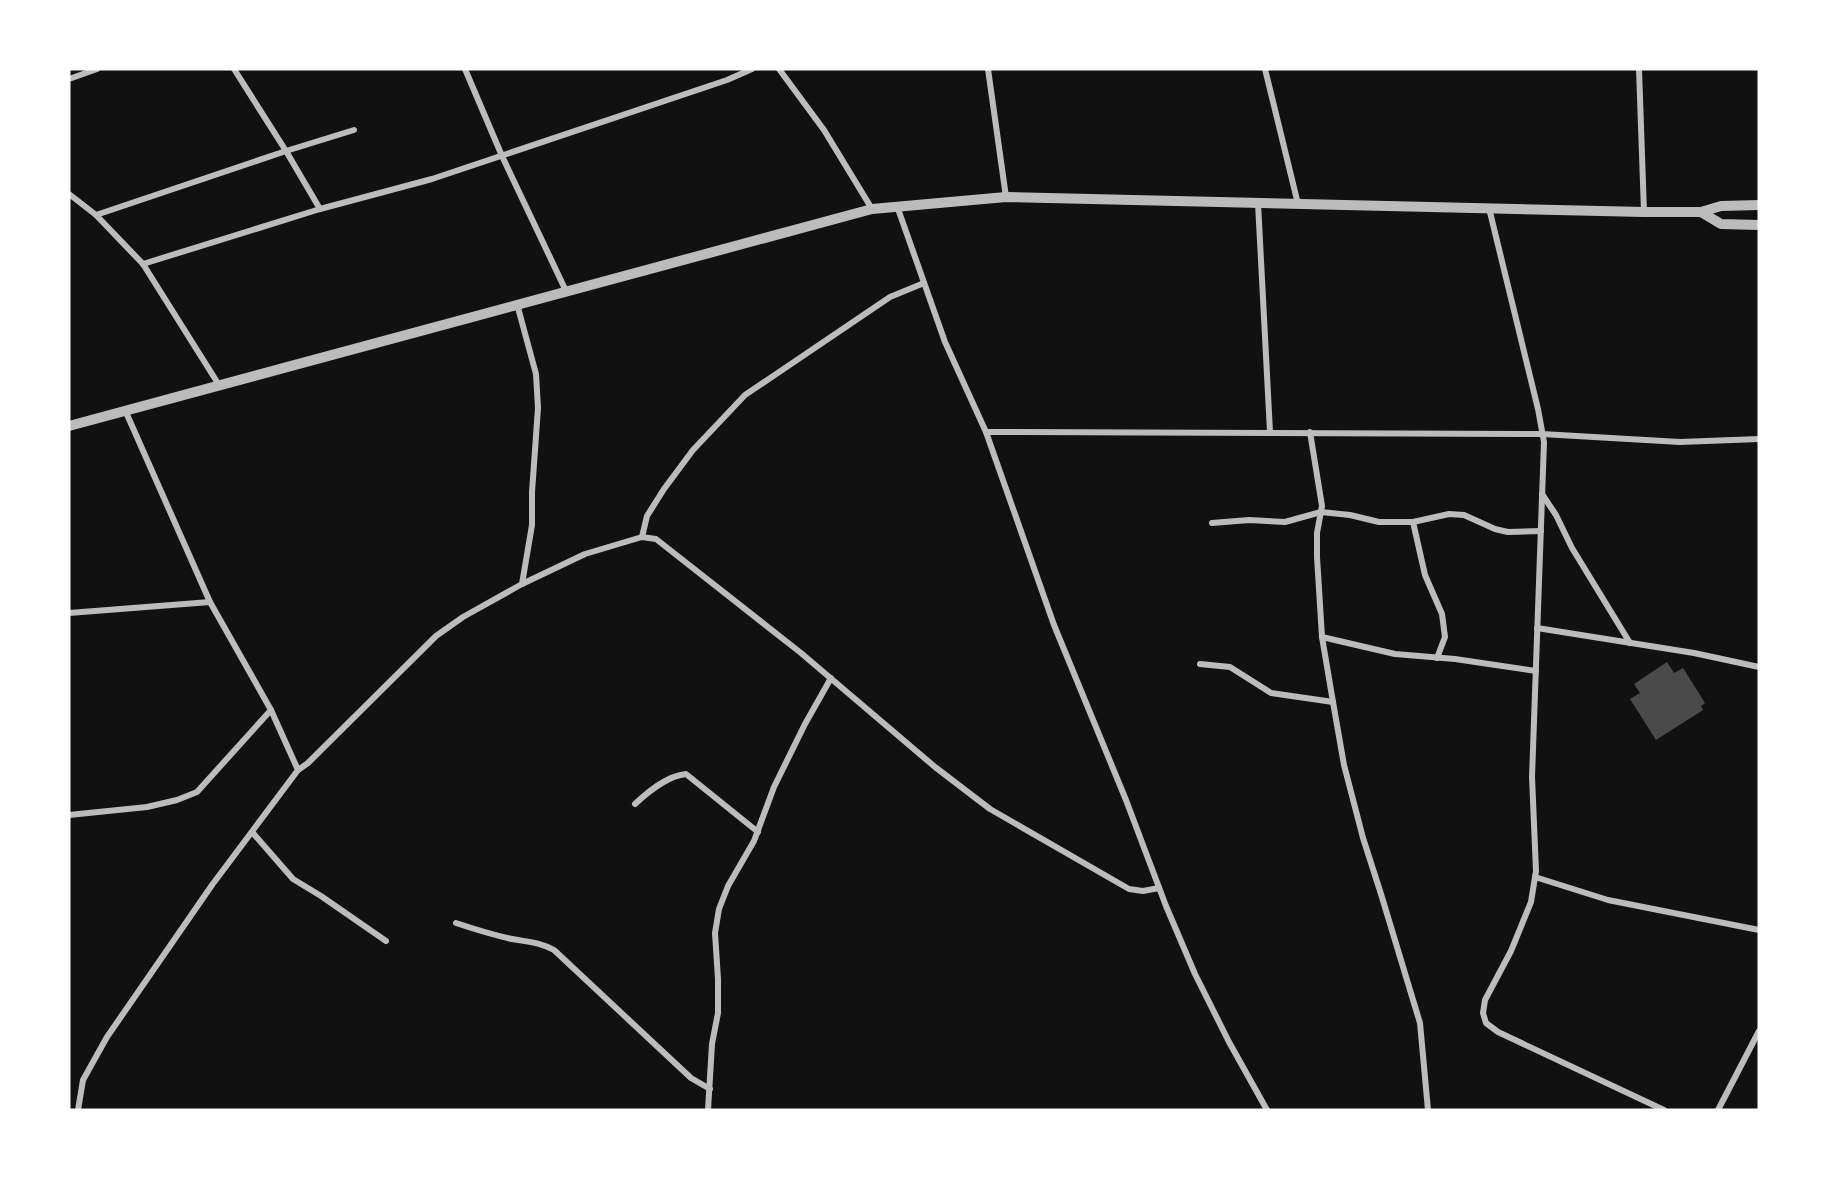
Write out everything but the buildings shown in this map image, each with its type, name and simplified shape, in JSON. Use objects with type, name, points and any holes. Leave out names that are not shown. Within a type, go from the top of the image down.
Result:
[{"type":"street","points":[[69,79],[97,69]]},
{"type":"street","points":[[234,69],[320,209]]},
{"type":"street","points":[[465,69],[502,156],[566,291]]},
{"type":"street","points":[[143,264],[320,209],[432,179],[728,80],[752,69]]},
{"type":"street","points":[[779,69],[824,130],[872,209]]},
{"type":"street","points":[[988,69],[1006,197]]},
{"type":"street","points":[[1265,69],[1298,204]]},
{"type":"street","points":[[1639,69],[1644,212]]},
{"type":"street","points":[[96,215],[354,130]]},
{"type":"street","points":[[69,194],[96,215],[143,264],[219,385]]},
{"type":"street","points":[[69,426],[872,209],[1006,197],[1644,212],[1701,212],[1721,206],[1759,205]]},
{"type":"street","points":[[1258,203],[1270,432]]},
{"type":"street","points":[[897,206],[945,342],[986,432],[1054,625],[1126,800],[1159,888],[1195,974],[1267,1110]]},
{"type":"street","points":[[1489,208],[1544,442],[1532,777],[1535,877],[1531,902],[1511,951],[1485,1000],[1483,1013],[1486,1023],[1498,1032],[1664,1110]]},
{"type":"street","points":[[1701,212],[1721,224],[1759,225]]},
{"type":"street","points":[[642,537],[647,516],[664,489],[693,450],[745,394],[890,297],[924,283]]},
{"type":"street","points":[[518,304],[536,374],[538,408],[532,525],[522,584]]},
{"type":"street","points":[[125,410],[210,602],[271,710],[298,770]]},
{"type":"street","points":[[986,432],[1542,434],[1680,442],[1759,438]]},
{"type":"street","points":[[1310,432],[1322,512],[1317,532],[1322,637],[1333,702],[1344,765],[1363,838],[1420,1023],[1428,1110]]},
{"type":"street","points":[[1542,493],[1578,559],[1630,643]]},
{"type":"street","points":[[1212,523],[1249,520],[1285,522],[1322,512],[1350,515],[1379,522],[1413,522],[1449,514],[1464,515],[1495,529],[1508,532],[1541,531]]},
{"type":"street","points":[[1413,522],[1425,575],[1443,614],[1445,637],[1437,658]]},
{"type":"street","points":[[78,1110],[83,1080],[107,1037],[212,885],[298,770],[308,763],[436,636],[463,617],[522,584],[585,554],[642,537],[657,539],[831,678],[935,767],[990,809],[1129,889],[1143,891],[1159,888]]},
{"type":"street","points":[[69,613],[210,602]]},
{"type":"street","points":[[1538,628],[1694,653],[1759,667]]},
{"type":"street","points":[[1322,637],[1395,654],[1536,672]]},
{"type":"street","points":[[1200,664],[1230,667],[1271,693],[1333,702]]},
{"type":"street","points":[[708,1110],[712,1044],[718,1013],[715,933],[719,909],[728,886],[758,832],[774,787],[831,678]]},
{"type":"street","points":[[69,814],[147,807],[177,800],[197,792],[271,710]]},
{"type":"street","points":[[635,804],[647,792],[675,775],[686,774],[758,832]]},
{"type":"street","points":[[252,831],[292,879],[386,940]]},
{"type":"street","points":[[1535,877],[1608,900],[1759,930]]},
{"type":"street","points":[[456,923],[513,940],[528,940],[545,944],[691,1078],[710,1089]]},
{"type":"street","points":[[1718,1110],[1759,1031]]}]
